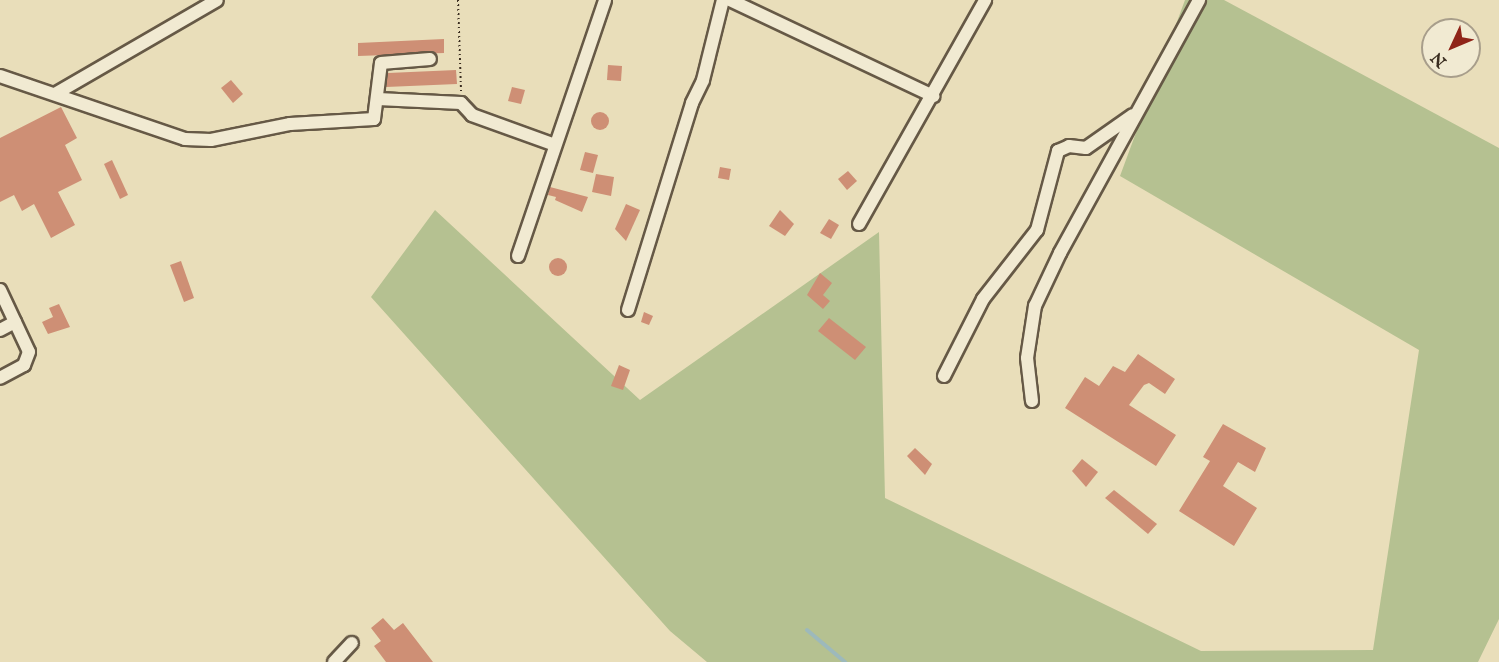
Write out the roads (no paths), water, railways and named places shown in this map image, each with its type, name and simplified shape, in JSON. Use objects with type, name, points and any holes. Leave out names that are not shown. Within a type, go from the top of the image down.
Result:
[{"type":"street","points":[[55,94],[218,0]]},
{"type":"street","points":[[518,256],[605,0]]},
{"type":"street","points":[[628,310],[692,103],[703,80],[723,0]]},
{"type":"street","points":[[730,0],[933,96]]},
{"type":"street","points":[[859,224],[985,0]]},
{"type":"street","points":[[1032,401],[1027,358],[1035,306],[1134,115],[1199,0]]},
{"type":"street","points":[[0,76],[185,139],[211,140],[290,124],[374,119],[381,63],[430,59]]},
{"type":"street","points":[[378,99],[461,104],[472,115],[555,145]]},
{"type":"street","points":[[944,376],[982,299],[1036,230],[1058,151],[1069,146],[1086,148],[1134,115]]},
{"type":"street","points":[[0,290],[29,352],[28,359],[0,378]]},
{"type":"street","points":[[0,330],[15,322]]},
{"type":"street","points":[[334,662],[352,643]]},
{"type":"waterway","points":[[807,630],[845,662]]}]
